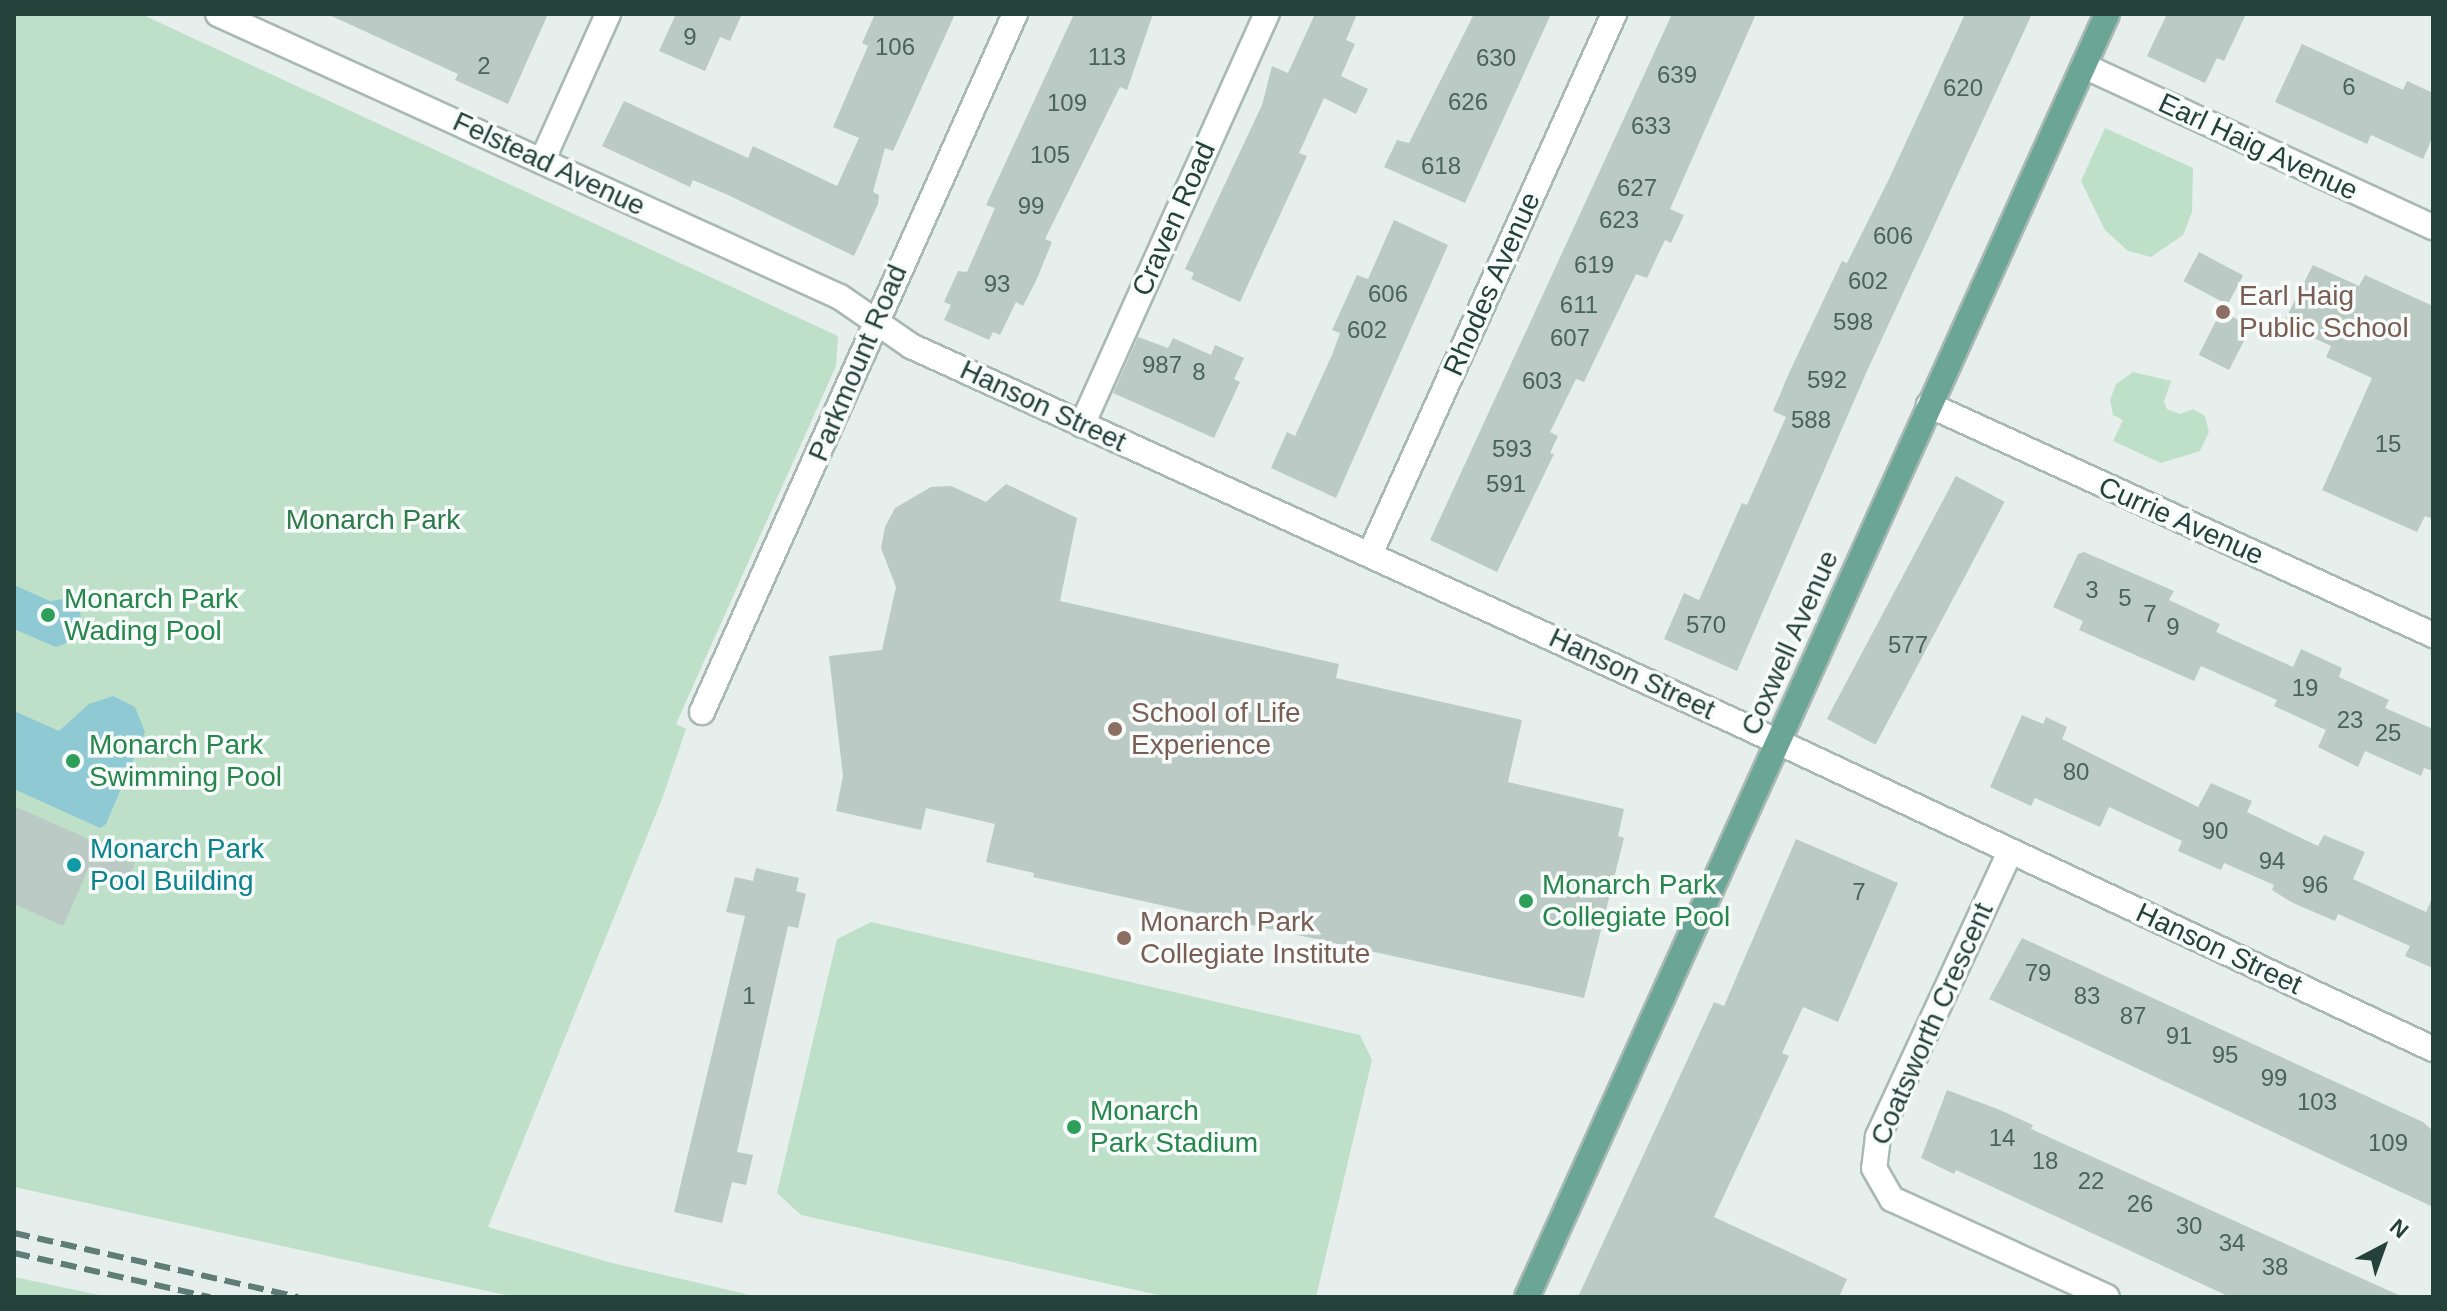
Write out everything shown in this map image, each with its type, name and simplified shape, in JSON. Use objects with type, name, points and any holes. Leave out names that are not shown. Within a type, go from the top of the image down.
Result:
[{"type":"main road","name":"Coxwell Avenue","points":[[1527,1297],[2107,14]]},
{"type":"street","name":"Felstead Avenue","points":[[218,14],[840,297],[875,323]]},
{"type":"street","points":[[542,161],[608,14]]},
{"type":"street","name":"Parkmount Road","points":[[702,712],[773,562],[875,323],[1015,14]]},
{"type":"street","name":"Craven Road","points":[[1082,425],[1267,14]]},
{"type":"street","name":"Rhodes Avenue","points":[[1370,554],[1614,14]]},
{"type":"street","name":"Earl Haig Avenue","points":[[2084,66],[2433,227]]},
{"type":"street","name":"Hanson Street","points":[[875,323],[911,346],[1778,742],[2433,1049]]},
{"type":"street","name":"Currie Avenue","points":[[1929,405],[2433,635]]},
{"type":"street","name":"Coatsworth Crescent","points":[[2010,852],[1878,1137],[1874,1168],[1892,1199],[2107,1297]]},
{"type":"green space","name":"Monarch Park","points":[[14,14],[141,14],[838,336],[836,366],[676,724],[686,729],[662,799],[488,1227],[612,1263],[759,1297],[514,1297],[14,1187]]},
{"type":"green space","points":[[2105,128],[2193,168],[2192,212],[2183,235],[2151,257],[2128,251],[2105,230],[2081,181]]},
{"type":"green space","points":[[2133,372],[2171,381],[2164,401],[2167,409],[2180,414],[2193,409],[2205,416],[2209,432],[2200,451],[2161,463],[2113,441],[2123,420],[2113,415],[2110,400],[2116,384]]},
{"type":"green space","name":"Monarch Park Stadium","points":[[871,922],[1360,1035],[1372,1060],[1316,1297],[1167,1297],[801,1215],[777,1193],[837,939]]},
{"type":"green space","points":[[14,1277],[109,1297],[14,1297]]},
{"type":"water","name":"Monarch Park Wading Pool","points":[[14,585],[50,601],[76,597],[86,636],[56,647],[14,629]]},
{"type":"water","name":"Monarch Park Swimming Pool","points":[[113,696],[135,707],[145,732],[106,824],[100,828],[14,789],[14,711],[59,731],[89,704]]},
{"type":"building","points":[[327,14],[548,14],[508,104],[455,80],[458,74]]},
{"type":"building","points":[[670,14],[742,14],[730,41],[720,37],[705,71],[659,51],[675,16]]},
{"type":"building","points":[[875,14],[955,14],[893,151],[885,148],[873,192],[879,195],[878,204],[854,256],[728,195],[693,180],[690,187],[602,146],[624,101],[748,158],[753,146],[837,186],[859,138],[833,127],[868,46],[862,43]]},
{"type":"building","points":[[1074,14],[1153,14],[1127,90],[1120,87],[1045,239],[1052,242],[1036,281],[1023,306],[1016,302],[1000,335],[993,332],[989,340],[944,320],[951,305],[944,302],[958,271],[967,272],[995,208],[986,205]]},
{"type":"building","points":[[1315,14],[1357,14],[1346,40],[1355,44],[1341,76],[1368,89],[1356,114],[1324,98],[1299,153],[1307,156],[1240,302],[1191,279],[1194,273],[1185,269],[1262,105],[1272,66],[1288,73]]},
{"type":"building","points":[[1474,14],[1551,14],[1465,203],[1384,167],[1397,140],[1409,143]]},
{"type":"building","points":[[1672,14],[1756,14],[1670,209],[1684,215],[1671,243],[1665,240],[1647,278],[1636,274],[1584,382],[1576,379],[1550,432],[1558,436],[1550,453],[1554,454],[1497,572],[1430,540]]},
{"type":"building","points":[[1965,14],[2032,14],[1867,371],[1737,671],[1664,639],[1684,593],[1699,600],[1742,503],[1747,505],[1786,417],[1773,411],[1789,373],[1842,261],[1847,263],[1889,179]]},
{"type":"building","points":[[2167,14],[2246,14],[2224,61],[2217,58],[2205,83],[2147,56]]},
{"type":"building","points":[[2302,44],[2403,90],[2407,81],[2433,93],[2433,136],[2423,159],[2371,135],[2367,144],[2275,102]]},
{"type":"building","points":[[1394,220],[1448,245],[1336,498],[1271,468],[1287,432],[1295,436],[1332,355],[1340,333],[1332,330],[1357,275],[1368,279]]},
{"type":"building","points":[[2199,252],[2243,275],[2228,305],[2184,281]]},
{"type":"building","points":[[2313,265],[2359,286],[2365,275],[2433,306],[2433,519],[2425,516],[2417,532],[2322,490],[2372,378],[2326,357],[2331,346],[2283,324]]},
{"type":"building","points":[[2221,311],[2251,326],[2229,370],[2199,355]]},
{"type":"building","points":[[1138,337],[1168,348],[1173,338],[1211,355],[1215,345],[1244,358],[1234,379],[1240,382],[1214,438],[1113,393]]},
{"type":"building","points":[[1956,476],[2005,502],[1875,745],[1827,719]]},
{"type":"building","name":"Monarch Park Collegiate Institute","points":[[1006,484],[1077,518],[1060,601],[1339,664],[1336,678],[1522,720],[1508,782],[1624,809],[1618,836],[1624,838],[1584,998],[1033,877],[1034,873],[986,862],[995,824],[926,808],[921,830],[836,811],[843,776],[829,656],[882,650],[896,587],[881,548],[885,527],[895,508],[931,487],[951,486],[986,502]]},
{"type":"building","points":[[2084,552],[2174,591],[2169,600],[2220,624],[2216,632],[2293,667],[2301,649],[2342,668],[2339,677],[2389,700],[2385,708],[2433,729],[2433,771],[2424,768],[2421,776],[2365,751],[2358,767],[2318,747],[2326,730],[2274,706],[2277,700],[2201,666],[2194,681],[2079,630],[2083,621],[2053,607],[2078,554]]},
{"type":"building","points":[[2022,715],[2043,724],[2046,717],[2067,727],[2062,739],[2198,807],[2211,783],[2252,801],[2247,812],[2318,846],[2324,835],[2365,852],[2353,879],[2426,912],[2433,896],[2433,968],[2405,956],[2410,946],[2338,914],[2335,921],[2293,903],[2272,890],[2274,885],[2224,863],[2221,870],[2178,851],[2182,841],[2109,807],[2100,827],[2035,798],[2031,806],[1990,787]]},
{"type":"building","name":"Monarch Park Pool Building","points":[[14,806],[136,860],[127,887],[88,870],[63,926],[14,904]]},
{"type":"building","points":[[1796,839],[1898,883],[1838,1022],[1803,1007],[1782,1053],[1789,1056],[1714,1217],[1847,1279],[1839,1297],[1578,1297],[1714,1002],[1724,1006]]},
{"type":"building","points":[[756,868],[799,878],[796,891],[806,894],[798,928],[788,926],[737,1152],[753,1155],[746,1185],[732,1182],[722,1223],[674,1212],[745,916],[726,912],[735,877],[753,881]]},
{"type":"building","points":[[2022,938],[2423,1122],[2433,1131],[2433,1207],[1989,999]]},
{"type":"building","points":[[1947,1090],[2000,1110],[2033,1125],[2031,1129],[2403,1297],[2230,1297],[1956,1170],[1954,1174],[1921,1158]]},
{"type":"railway","points":[[14,1233],[298,1297]]},
{"type":"railway","points":[[14,1253],[210,1297]]},
{"type":"place","name":"Earl Haig Public School","points":[[2223,312]]},
{"type":"place","name":"Monarch Park Wading Pool","points":[[48,615]]},
{"type":"place","name":"School of Life Experience","points":[[1115,729]]},
{"type":"place","name":"Monarch Park Swimming Pool","points":[[73,761]]},
{"type":"place","name":"Monarch Park Pool Building","points":[[74,865]]},
{"type":"place","name":"Monarch Park Collegiate Pool","points":[[1526,901]]},
{"type":"place","name":"Monarch Park Collegiate Institute","points":[[1124,938]]},
{"type":"place","name":"Monarch Park Stadium","points":[[1074,1127]]}]
